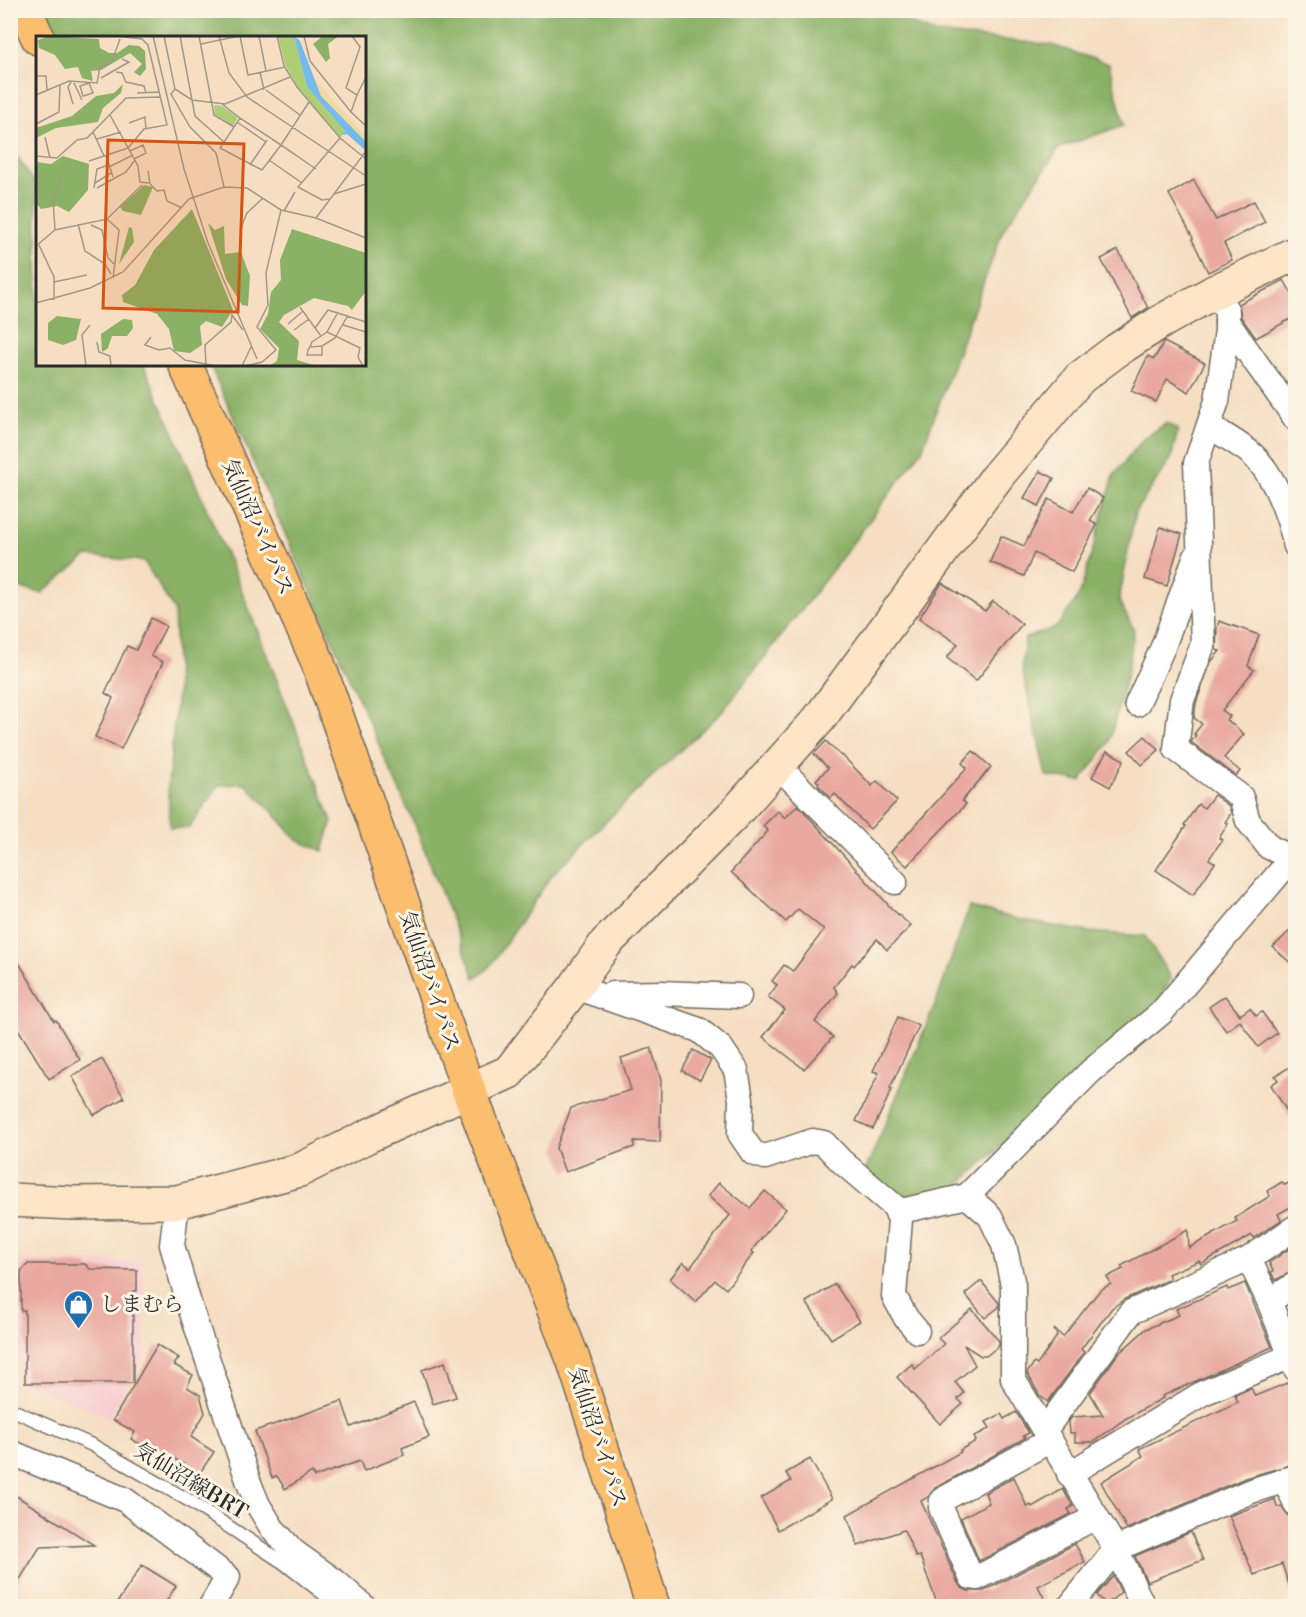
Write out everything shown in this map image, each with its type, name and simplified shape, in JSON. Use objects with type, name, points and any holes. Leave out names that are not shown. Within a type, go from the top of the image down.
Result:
[{"type":"highway","points":[[25,10],[37,36]]},
{"type":"highway","name":"気仙沼バイパス","points":[[186,366],[317,660],[469,1091],[573,1359],[653,1606]]},
{"type":"street","points":[[10,1200],[73,1203],[177,1202],[300,1170],[510,1072],[586,991],[606,943],[734,814],[819,719],[999,474],[1080,378],[1117,350],[1162,321],[1215,292],[1296,253]]},
{"type":"street","points":[[897,1212],[967,1196],[1090,1071],[1161,1013],[1294,857],[1269,847],[1248,821],[1241,797],[1176,749],[1182,700],[1203,644],[1197,463],[1217,401],[1227,322],[1227,311],[1215,292]]},
{"type":"street","points":[[1227,322],[1296,419]]},
{"type":"street","points":[[1209,426],[1250,453],[1272,480],[1296,546]]},
{"type":"street","points":[[1137,704],[1163,647],[1199,545]]},
{"type":"street","points":[[777,765],[895,882]]},
{"type":"street","points":[[586,991],[739,996]]},
{"type":"street","points":[[586,991],[699,1030],[721,1048],[736,1071],[741,1098],[740,1134],[753,1153],[765,1156],[813,1142],[824,1143],[841,1161],[895,1207],[900,1220],[894,1296],[906,1318],[917,1331]]},
{"type":"street","points":[[967,1196],[990,1216],[1004,1245],[1013,1285],[1013,1379],[1116,1548],[1143,1606]]},
{"type":"street","points":[[177,1202],[172,1245],[190,1308],[258,1505],[272,1528],[294,1552],[336,1582],[363,1606]]},
{"type":"street","points":[[1096,1517],[977,1578],[971,1577],[941,1508],[942,1500],[1047,1435],[1094,1360],[1131,1312],[1249,1258],[1296,1227]]},
{"type":"street","points":[[1069,1474],[1203,1393],[1293,1362],[1249,1258]]},
{"type":"street","points":[[1269,1301],[1296,1284]]},
{"type":"street","points":[[10,1452],[124,1500],[228,1577],[210,1606]]},
{"type":"street","points":[[1070,1606],[1116,1548],[1251,1491],[1290,1478],[1296,1504]]},
{"type":"lane","name":"気仙沼線BRT","points":[[10,1408],[92,1445],[188,1500],[284,1563],[339,1606]]},
{"type":"shaded area","name":"しまむら","points":[[20,1261],[142,1262],[146,1351],[109,1417],[18,1381]]},
{"type":"green space","points":[[50,10],[879,11],[935,33],[1052,45],[1109,64],[1124,125],[1059,148],[1003,230],[922,450],[721,713],[641,787],[552,875],[488,969],[475,978],[416,828],[210,366],[366,366],[366,36],[56,36],[47,18]]},
{"type":"green space","points":[[10,146],[36,185],[36,366],[144,366],[238,581],[332,821],[323,851],[297,840],[245,784],[219,785],[189,828],[170,828],[168,786],[177,694],[174,610],[144,561],[87,556],[42,593],[11,586]]},
{"type":"green space","points":[[1167,423],[1178,430],[1171,459],[1135,512],[1119,601],[1134,630],[1128,670],[1109,743],[1081,781],[1046,776],[1022,668],[1025,638],[1057,627],[1080,594],[1114,475],[1144,438]]},
{"type":"green space","points":[[969,907],[1025,921],[1089,932],[1145,936],[1171,978],[1155,1008],[946,1196],[901,1198],[865,1172],[937,1000]]},
{"type":"building","points":[[1194,180],[1216,220],[1254,201],[1265,222],[1224,243],[1232,260],[1208,272],[1169,194]]},
{"type":"building","points":[[1118,250],[1148,308],[1132,318],[1101,259]]},
{"type":"building","points":[[1284,280],[1296,301],[1296,316],[1256,338],[1241,317],[1239,304]]},
{"type":"building","points":[[1164,342],[1205,363],[1189,392],[1167,379],[1156,402],[1131,391],[1148,356],[1154,359]]},
{"type":"building","points":[[1040,471],[1054,478],[1039,506],[1024,498]]},
{"type":"building","points":[[1087,488],[1103,498],[1090,521],[1097,525],[1072,572],[1034,553],[1024,576],[990,562],[1001,536],[1024,546],[1049,499],[1073,512]]},
{"type":"building","points":[[1160,527],[1182,534],[1167,586],[1145,579]]},
{"type":"building","points":[[942,583],[985,611],[993,601],[1022,624],[976,681],[947,658],[958,644],[919,618]]},
{"type":"building","points":[[151,618],[166,626],[151,656],[163,662],[121,749],[95,737],[113,698],[105,693],[127,646],[136,650]]},
{"type":"building","points":[[1219,621],[1259,635],[1248,666],[1254,670],[1222,710],[1230,716],[1227,720],[1244,734],[1224,758],[1240,771],[1236,776],[1191,742],[1202,724],[1194,718],[1196,703],[1211,662],[1220,651],[1216,650]]},
{"type":"building","points":[[1145,736],[1159,750],[1142,765],[1129,751]]},
{"type":"building","points":[[826,741],[872,786],[877,781],[897,801],[870,829],[835,794],[831,798],[818,785],[816,780],[828,768],[814,754]]},
{"type":"building","points":[[973,751],[991,767],[962,801],[966,804],[907,866],[891,852],[967,768],[962,763]]},
{"type":"building","points":[[1107,751],[1124,760],[1110,787],[1092,777]]},
{"type":"building","points":[[1214,795],[1229,806],[1231,813],[1225,822],[1228,824],[1219,838],[1222,840],[1209,859],[1215,863],[1193,895],[1156,870],[1198,804],[1204,808]]},
{"type":"building","points":[[798,805],[892,909],[911,926],[887,950],[877,939],[854,966],[852,964],[834,987],[838,993],[815,1022],[833,1037],[804,1069],[763,1037],[785,1010],[768,997],[777,985],[772,981],[784,965],[793,971],[824,930],[798,909],[786,922],[731,872],[768,831],[763,826],[778,811],[785,818]]},
{"type":"building","points":[[1296,925],[1296,968],[1273,947]]},
{"type":"building","points":[[10,948],[80,1060],[49,1079],[10,1016]]},
{"type":"building","points":[[1225,996],[1240,1015],[1250,1008],[1256,1016],[1262,1012],[1277,1033],[1258,1047],[1240,1021],[1226,1031],[1209,1007]]},
{"type":"building","points":[[898,1017],[919,1026],[873,1129],[856,1121],[879,1073],[873,1071]]},
{"type":"building","points":[[651,1048],[661,1080],[660,1142],[634,1141],[634,1147],[565,1172],[556,1148],[571,1108],[631,1090],[621,1058]]},
{"type":"building","points":[[693,1050],[711,1060],[700,1080],[682,1071]]},
{"type":"building","points":[[102,1059],[124,1098],[94,1115],[72,1076]]},
{"type":"building","points":[[1296,1063],[1296,1126],[1271,1085],[1278,1080],[1275,1076]]},
{"type":"building","points":[[1296,1179],[1296,1204],[1278,1214],[1281,1220],[1254,1238],[1252,1235],[1201,1264],[1199,1261],[1168,1274],[1170,1279],[1125,1299],[1112,1308],[1081,1349],[1084,1352],[1048,1402],[1040,1396],[1027,1373],[1034,1363],[1037,1365],[1057,1336],[1054,1329],[1063,1337],[1100,1290],[1111,1284],[1107,1277],[1123,1269],[1121,1266],[1188,1230],[1189,1248],[1237,1221],[1235,1218],[1270,1196],[1267,1191],[1282,1182],[1285,1185]]},
{"type":"building","points":[[719,1183],[750,1208],[765,1191],[786,1209],[751,1251],[754,1253],[726,1289],[715,1280],[696,1302],[670,1279],[683,1262],[690,1268],[730,1215],[708,1196]]},
{"type":"building","points":[[1295,1245],[1296,1270],[1275,1280],[1269,1263]]},
{"type":"building","name":"しまむら","points":[[28,1264],[85,1264],[90,1269],[137,1270],[137,1291],[133,1291],[133,1383],[25,1383],[25,1310],[21,1311],[21,1271]]},
{"type":"building","points":[[981,1281],[999,1303],[999,1307],[985,1318],[965,1294]]},
{"type":"building","points":[[1245,1283],[1272,1347],[1162,1396],[1163,1398],[1125,1419],[1093,1442],[1075,1442],[1075,1433],[1070,1433],[1069,1421],[1072,1417],[1103,1415],[1090,1393],[1117,1355],[1146,1329],[1179,1315],[1176,1309],[1227,1287],[1228,1290]]},
{"type":"building","points":[[835,1284],[860,1321],[831,1339],[806,1302]]},
{"type":"building","points":[[972,1309],[999,1341],[999,1346],[986,1356],[981,1356],[964,1345],[975,1365],[955,1382],[964,1393],[958,1399],[963,1404],[940,1424],[897,1377],[912,1364],[915,1369],[944,1344],[938,1338]]},
{"type":"building","points":[[157,1345],[179,1358],[174,1365],[193,1375],[187,1387],[200,1395],[205,1413],[191,1437],[214,1452],[199,1474],[164,1452],[162,1456],[131,1439],[135,1432],[113,1420]]},
{"type":"building","points":[[445,1362],[456,1397],[433,1404],[422,1370]]},
{"type":"building","points":[[1287,1383],[1296,1405],[1296,1463],[1245,1478],[1127,1529],[1101,1482],[1143,1456],[1139,1449],[1238,1402],[1235,1395],[1251,1388],[1255,1396]]},
{"type":"building","points":[[342,1401],[351,1427],[414,1402],[429,1437],[402,1448],[404,1455],[364,1471],[360,1461],[314,1477],[312,1472],[285,1489],[277,1476],[272,1478],[255,1431]]},
{"type":"building","points":[[1016,1412],[1029,1433],[1023,1436],[1025,1438],[935,1488],[928,1497],[921,1501],[958,1583],[968,1591],[984,1591],[1075,1544],[1085,1562],[1038,1586],[1048,1606],[938,1606],[920,1556],[916,1557],[904,1530],[858,1546],[847,1515],[961,1452],[960,1450],[976,1441],[974,1437],[990,1428],[986,1422],[1001,1414],[1004,1419]]},
{"type":"building","points":[[810,1459],[832,1499],[778,1530],[761,1498],[791,1481],[786,1473]]},
{"type":"building","points":[[1014,1477],[1027,1507],[1031,1505],[1032,1507],[1063,1489],[1073,1506],[1068,1509],[1071,1514],[979,1561],[961,1518],[989,1503],[985,1493]]},
{"type":"building","points":[[10,1492],[94,1545],[40,1547],[10,1595]]},
{"type":"building","points":[[1275,1499],[1277,1507],[1281,1506],[1287,1515],[1296,1518],[1296,1594],[1292,1594],[1282,1564],[1254,1575],[1229,1516]]},
{"type":"building","points":[[1191,1532],[1203,1560],[1147,1582],[1135,1556]]},
{"type":"building","points":[[142,1565],[176,1586],[163,1606],[115,1606]]},
{"type":"building","points":[[1113,1576],[1121,1592],[1106,1605],[1097,1595]]},
{"type":"place","name":"しまむら","points":[[79,1330]]}]
